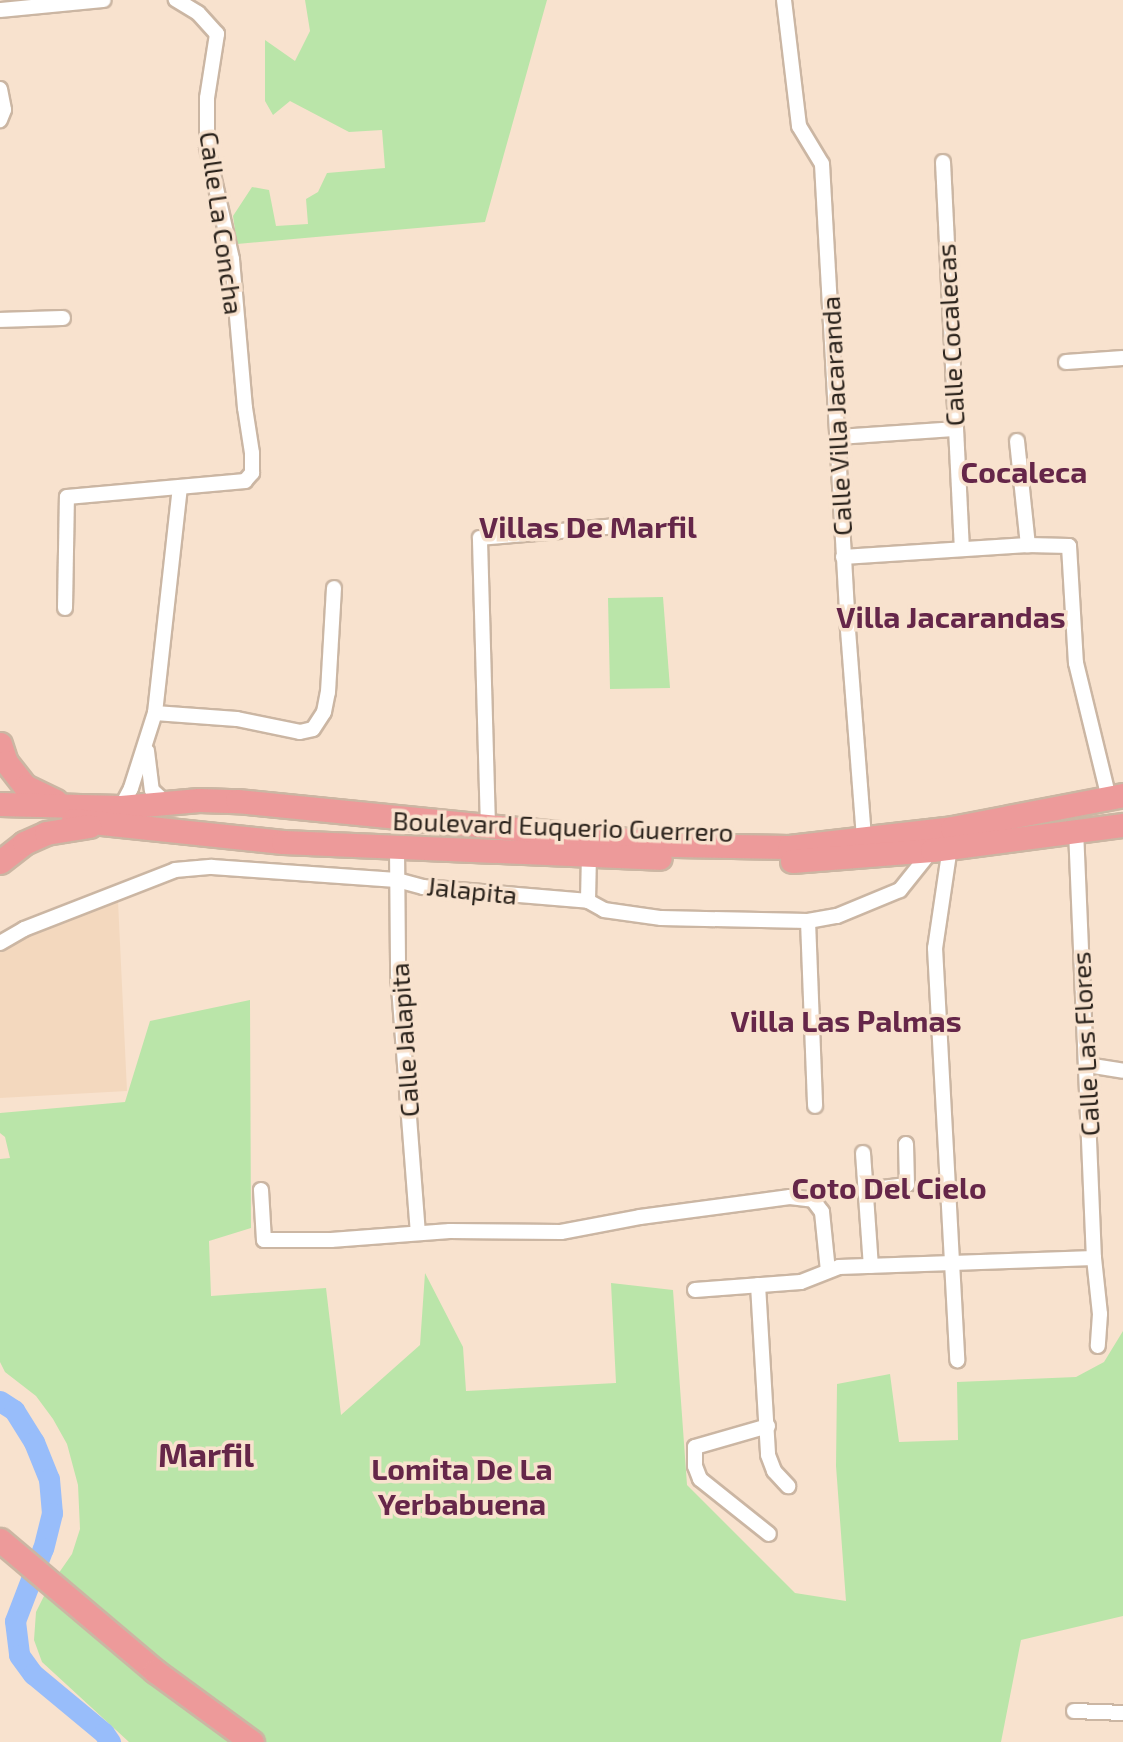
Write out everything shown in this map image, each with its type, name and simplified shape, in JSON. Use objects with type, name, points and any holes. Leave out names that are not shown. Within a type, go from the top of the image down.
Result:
[{"type":"main road","points":[[0,744],[15,776],[37,795],[48,800],[90,806],[116,815]]},
{"type":"main road","points":[[0,862],[24,843],[46,833],[166,803],[199,800],[237,801],[675,845],[789,847],[864,839],[1118,801]]},
{"type":"main road","points":[[0,804],[90,806]]},
{"type":"main road","name":"Boulevard Euquerio Guerrero","points":[[0,816],[116,815],[283,842],[785,862],[941,848],[1123,825]]},
{"type":"main road","points":[[9,1547],[72,1604],[155,1671],[252,1742]]},
{"type":"street","points":[[0,10],[104,0]]},
{"type":"street","name":"Calle La Concha","points":[[176,0],[198,13],[217,34],[207,98],[207,148],[232,258],[245,408],[252,453],[252,473],[245,481],[180,487]]},
{"type":"street","name":"Calle Villa Jacaranda","points":[[784,0],[799,126],[822,164],[843,557],[864,839]]},
{"type":"street","points":[[0,89],[4,110],[0,120]]},
{"type":"street","name":"Calle Cocalecas","points":[[943,162],[954,429],[962,549]]},
{"type":"street","points":[[0,320],[63,318]]},
{"type":"street","points":[[1066,362],[1123,358]]},
{"type":"street","points":[[838,437],[954,429]]},
{"type":"street","points":[[1017,441],[1028,545]]},
{"type":"street","points":[[65,608],[67,497],[180,487],[155,713],[131,788],[116,815]]},
{"type":"street","points":[[488,827],[480,538],[618,526]]},
{"type":"street","points":[[843,557],[1028,545],[1069,546],[1072,554],[1072,619],[1076,663],[1118,801]]},
{"type":"street","points":[[155,713],[237,719],[306,732],[313,729],[324,712],[334,588]]},
{"type":"street","points":[[146,743],[152,790],[166,803]]},
{"type":"street","name":"Calle Las Flores","points":[[1076,830],[1094,1258],[1100,1314],[1098,1346]]},
{"type":"street","name":"Calle Jalapita","points":[[397,848],[398,974],[418,1232]]},
{"type":"street","points":[[941,848],[936,948],[957,1360]]},
{"type":"street","name":"Jalapita","points":[[0,943],[24,929],[176,870],[212,867],[397,880],[423,887],[588,901],[604,909],[661,918],[808,921],[837,916],[894,894],[941,848]]},
{"type":"street","points":[[588,901],[589,855]]},
{"type":"street","points":[[808,921],[815,1106]]},
{"type":"street","points":[[1087,1065],[1123,1071]]},
{"type":"street","points":[[866,1190],[907,1185],[906,1144]]},
{"type":"street","points":[[863,1153],[871,1266]]},
{"type":"street","points":[[261,1190],[264,1240],[331,1240],[418,1232],[561,1232],[640,1217],[790,1197],[813,1200],[822,1212],[833,1269]]},
{"type":"street","points":[[695,1290],[802,1282],[833,1269],[1094,1258]]},
{"type":"street","points":[[758,1284],[768,1455],[774,1471],[789,1486]]},
{"type":"street","points":[[768,1426],[695,1447],[695,1466],[700,1479],[769,1534]]},
{"type":"street","points":[[1074,1711],[1123,1713]]},
{"type":"shaded area","points":[[118,901],[127,1091],[0,1098],[0,951],[14,939]]},
{"type":"green space","points":[[305,0],[547,0],[485,222],[237,244],[233,216],[252,187],[269,190],[276,226],[308,224],[306,199],[318,192],[327,173],[385,168],[382,130],[349,132],[290,101],[273,115],[265,101],[265,40],[295,61],[310,31]]},
{"type":"green space","points":[[663,597],[670,688],[610,689],[608,598]]},
{"type":"green space","points":[[250,1000],[251,1228],[209,1241],[211,1296],[326,1288],[341,1415],[420,1345],[425,1273],[463,1347],[466,1391],[616,1383],[611,1283],[673,1290],[687,1485],[795,1593],[846,1601],[836,1466],[837,1384],[890,1374],[899,1442],[958,1440],[957,1382],[1076,1377],[1104,1362],[1123,1331],[1123,1616],[1021,1640],[1001,1742],[129,1742],[42,1662],[34,1640],[36,1612],[47,1590],[72,1554],[80,1529],[78,1485],[67,1444],[53,1419],[36,1396],[5,1372],[0,1362],[0,1159],[10,1158],[5,1137],[0,1133],[0,1113],[125,1102],[150,1021]]},
{"type":"waterway","points":[[0,1401],[14,1410],[34,1442],[49,1479],[52,1513],[43,1548],[15,1621],[19,1655],[33,1674],[104,1733],[110,1742]]},
{"type":"district","name":"Cocaleca","points":[[1024,471]]},
{"type":"district","name":"Villas De Marfil","points":[[588,526]]},
{"type":"district","name":"Villa Jacarandas","points":[[951,616]]},
{"type":"district","name":"Villa Las Palmas","points":[[846,1020]]},
{"type":"district","name":"Coto Del Cielo","points":[[889,1187]]},
{"type":"district","name":"Marfil","points":[[206,1455]]},
{"type":"district","name":"Lomita De La Yerbabuena","points":[[462,1485]]}]
